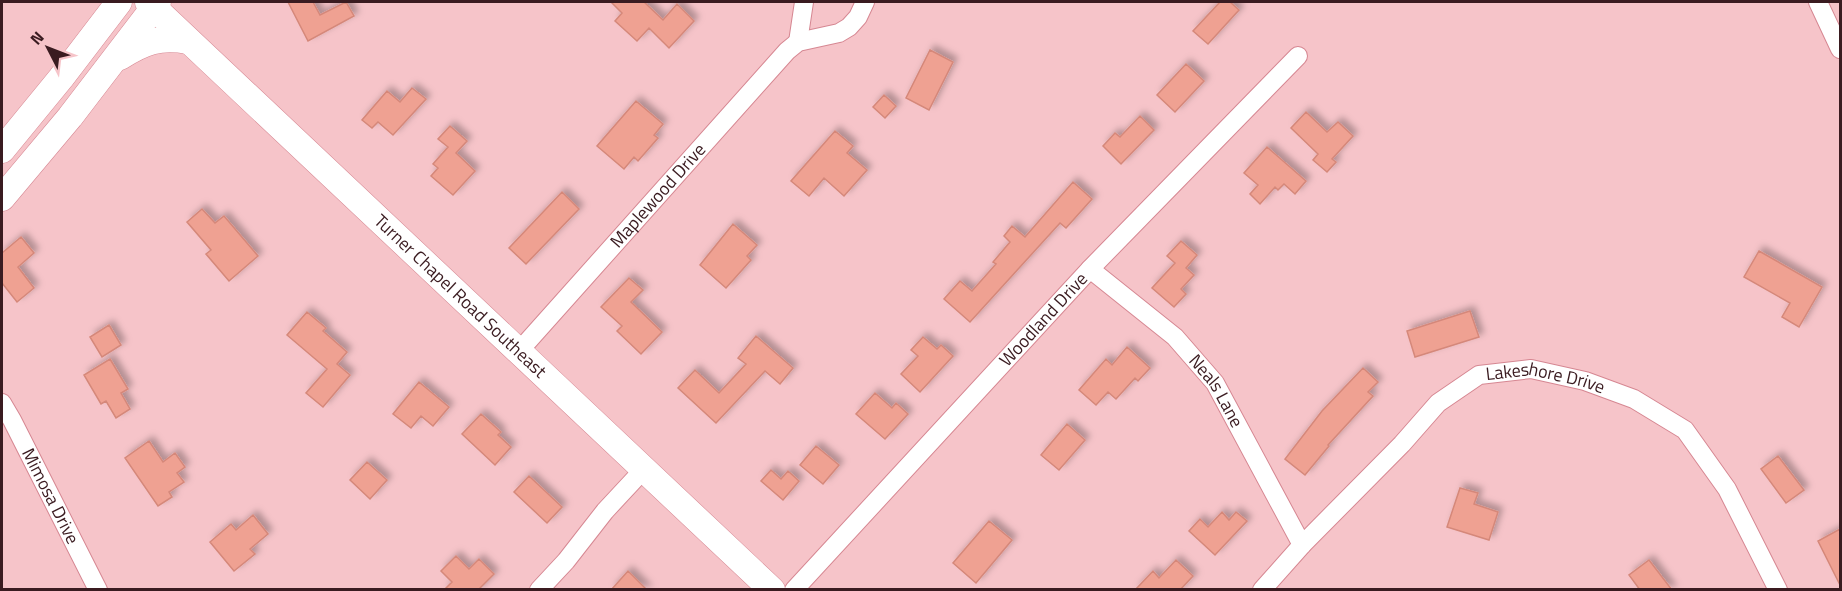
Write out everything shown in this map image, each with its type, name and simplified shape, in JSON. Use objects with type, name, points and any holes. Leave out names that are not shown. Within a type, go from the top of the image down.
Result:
[{"type":"street","points":[[2,150],[119,2]]},
{"type":"street","points":[[804,2],[798,42],[839,33],[849,27],[858,17],[865,2]]},
{"type":"street","points":[[1818,2],[1840,49]]},
{"type":"street","points":[[2,198],[114,61],[153,3]]},
{"type":"street","name":"Turner Chapel Road Southeast","points":[[153,3],[188,40],[520,350],[772,590]]},
{"type":"street","points":[[114,61],[134,48],[160,39],[188,40]]},
{"type":"street","name":"Maplewood Drive","points":[[520,350],[787,51],[798,42]]},
{"type":"street","name":"Woodland Drive","points":[[794,590],[1090,269],[1298,56]]},
{"type":"street","name":"Neals Lane","points":[[1090,269],[1174,337],[1215,383],[1302,545]]},
{"type":"street","name":"Lakeshore Drive","points":[[1262,590],[1437,404],[1479,375],[1531,369],[1585,381],[1634,399],[1685,430],[1727,489],[1778,590]]},
{"type":"street","name":"Mimosa Drive","points":[[2,403],[98,590]]},
{"type":"street","points":[[539,590],[566,561],[605,511],[645,468]]},
{"type":"building","points":[[288,2],[313,2],[320,15],[346,2],[354,16],[308,41]]},
{"type":"building","points":[[611,2],[644,2],[663,20],[677,4],[694,21],[669,48],[649,28],[637,41],[615,21],[622,13]]},
{"type":"building","points":[[1220,2],[1230,2],[1239,10],[1208,44],[1193,31]]},
{"type":"building","points":[[930,50],[953,62],[929,110],[906,98]]},
{"type":"building","points":[[1186,64],[1204,81],[1175,112],[1157,95]]},
{"type":"building","points":[[412,88],[426,99],[393,135],[378,122],[372,128],[362,120],[387,91],[400,102]]},
{"type":"building","points":[[884,95],[896,106],[885,118],[873,107]]},
{"type":"building","points":[[636,101],[663,124],[654,135],[658,138],[638,161],[634,157],[624,169],[597,146]]},
{"type":"building","points":[[1306,112],[1327,132],[1338,122],[1353,136],[1332,159],[1336,162],[1327,172],[1313,160],[1318,154],[1291,128]]},
{"type":"building","points":[[1140,116],[1154,130],[1121,164],[1103,146],[1115,133],[1120,137]]},
{"type":"building","points":[[450,126],[467,141],[456,153],[475,171],[453,195],[431,176],[438,168],[433,164],[448,147],[438,139]]},
{"type":"building","points":[[835,131],[853,146],[847,153],[867,170],[844,196],[824,178],[809,196],[791,181]]},
{"type":"building","points":[[1267,147],[1306,181],[1295,194],[1284,184],[1278,190],[1275,187],[1260,204],[1250,194],[1258,185],[1244,173]]},
{"type":"building","points":[[1073,182],[1092,199],[1066,228],[1060,223],[970,322],[944,299],[960,281],[972,291],[996,264],[993,262],[1010,242],[1004,236],[1012,226],[1025,237]]},
{"type":"building","points":[[562,192],[579,209],[526,264],[509,248]]},
{"type":"building","points":[[202,209],[215,223],[224,216],[258,256],[229,281],[206,254],[211,250],[187,222]]},
{"type":"building","points":[[733,224],[757,245],[747,256],[751,260],[726,288],[700,265]]},
{"type":"building","points":[[21,237],[34,253],[18,267],[34,288],[17,302],[2,283],[2,253]]},
{"type":"building","points":[[1181,241],[1197,255],[1186,268],[1194,275],[1181,289],[1186,294],[1174,307],[1152,288],[1175,263],[1167,256]]},
{"type":"building","points":[[1759,251],[1822,287],[1799,327],[1782,317],[1790,303],[1744,277]]},
{"type":"building","points":[[629,278],[643,290],[631,302],[662,332],[641,354],[617,331],[622,326],[601,307]]},
{"type":"building","points":[[1470,311],[1479,337],[1415,357],[1407,331]]},
{"type":"building","points":[[307,312],[326,328],[323,331],[347,352],[337,364],[350,375],[323,407],[306,393],[327,369],[287,335]]},
{"type":"building","points":[[109,325],[121,345],[102,357],[90,337]]},
{"type":"building","points":[[756,336],[793,368],[780,384],[765,371],[716,423],[678,388],[695,370],[719,393],[746,364],[738,358]]},
{"type":"building","points":[[923,337],[937,349],[941,345],[953,356],[920,392],[901,374],[918,356],[911,350]]},
{"type":"building","points":[[1127,347],[1150,368],[1138,381],[1135,378],[1116,399],[1108,392],[1096,405],[1079,390],[1106,359],[1112,365]]},
{"type":"building","points":[[110,359],[128,389],[121,393],[130,409],[116,418],[106,401],[101,404],[84,375]]},
{"type":"building","points":[[1363,368],[1378,382],[1368,392],[1373,396],[1328,445],[1305,475],[1285,459],[1322,411]]},
{"type":"building","points":[[419,382],[449,407],[433,426],[421,416],[411,428],[393,414]]},
{"type":"building","points":[[875,393],[892,408],[896,403],[908,414],[885,439],[856,414]]},
{"type":"building","points":[[481,414],[501,432],[498,435],[511,447],[495,465],[462,434]]},
{"type":"building","points":[[1067,424],[1085,440],[1059,470],[1041,455]]},
{"type":"building","points":[[149,441],[163,462],[175,453],[185,467],[177,473],[184,482],[169,492],[172,497],[158,506],[125,458]]},
{"type":"building","points":[[816,446],[839,465],[823,484],[800,465]]},
{"type":"building","points":[[1778,456],[1804,490],[1786,503],[1761,469]]},
{"type":"building","points":[[367,462],[387,480],[370,499],[350,480]]},
{"type":"building","points":[[771,470],[781,479],[788,471],[799,481],[783,500],[761,481]]},
{"type":"building","points":[[529,476],[562,507],[547,523],[514,492]]},
{"type":"building","points":[[1460,488],[1478,493],[1474,504],[1498,512],[1489,540],[1447,527]]},
{"type":"building","points":[[1222,512],[1229,520],[1236,512],[1247,521],[1215,555],[1189,531],[1200,519],[1208,527]]},
{"type":"building","points":[[253,515],[268,534],[250,549],[255,554],[234,571],[210,542],[231,524],[236,530]]},
{"type":"building","points":[[989,521],[1012,540],[976,583],[953,563]]},
{"type":"building","points":[[1840,529],[1840,585],[1818,541]]},
{"type":"building","points":[[456,556],[469,569],[479,559],[494,574],[478,590],[444,590],[452,582],[441,571]]},
{"type":"building","points":[[1176,560],[1193,576],[1180,590],[1135,590],[1153,571],[1159,578]]},
{"type":"building","points":[[1649,560],[1672,590],[1640,590],[1629,575]]},
{"type":"building","points":[[628,571],[647,590],[611,590]]}]
